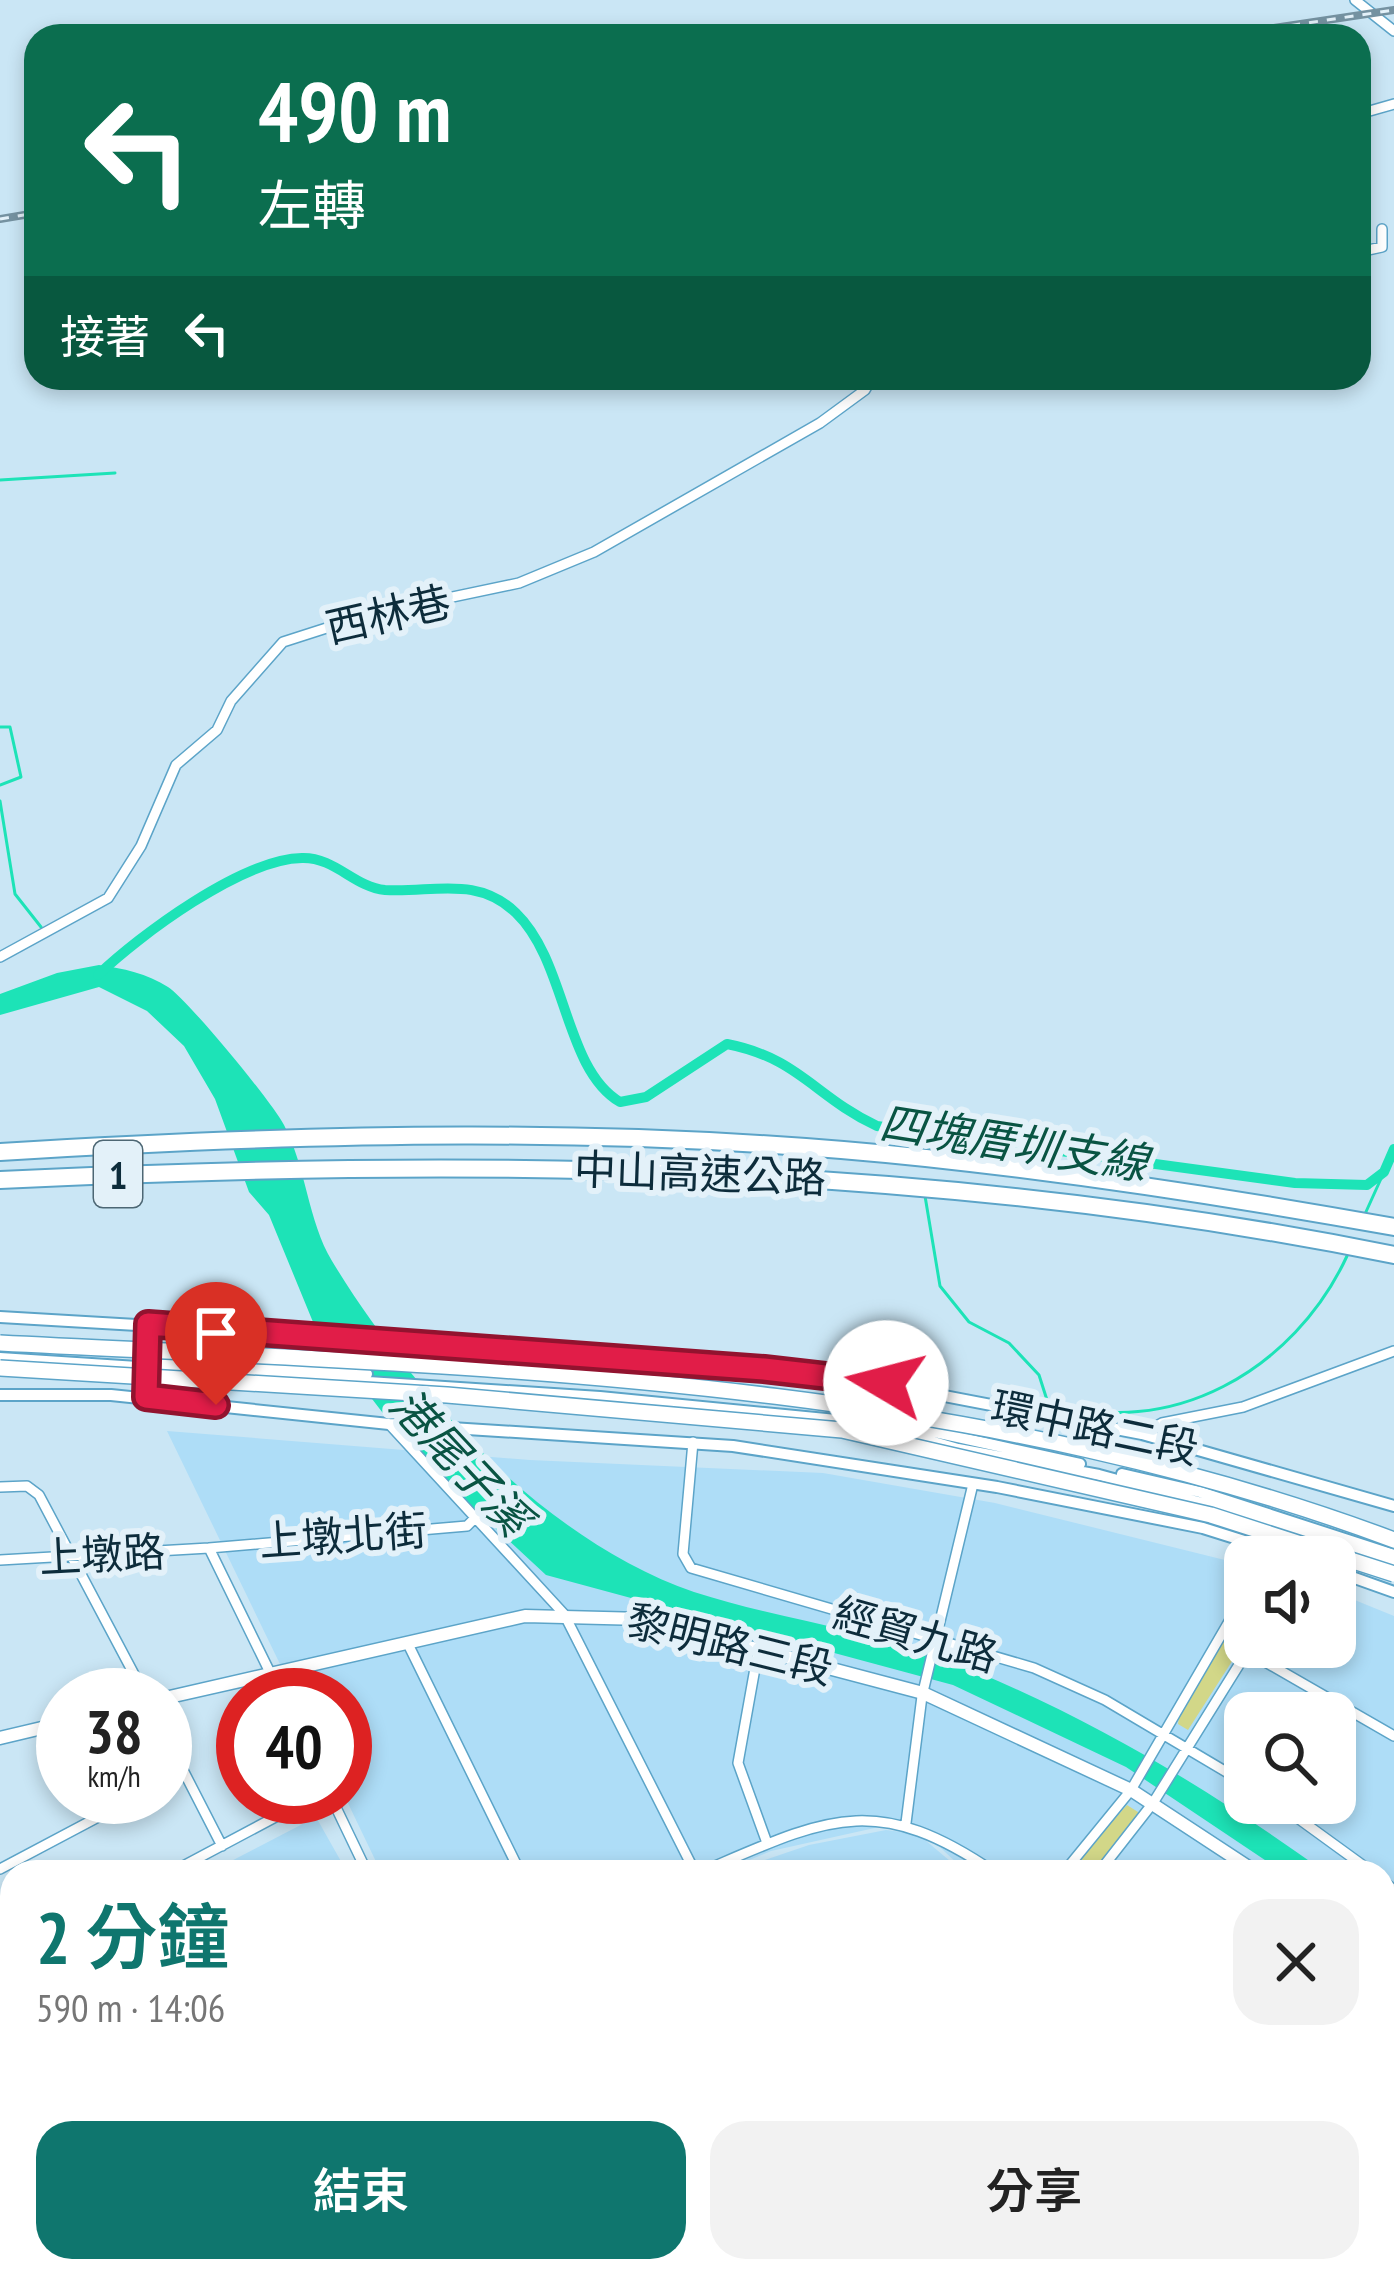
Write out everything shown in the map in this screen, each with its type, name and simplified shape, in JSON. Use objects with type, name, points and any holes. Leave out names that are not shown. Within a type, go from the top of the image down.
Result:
[{"type":"highway","name":"中山高速公路","points":[[0,1152],[308,1138],[558,1138],[926,1158],[1245,1200],[1394,1227]]},
{"type":"highway","name":"中山高速公路","points":[[0,1180],[529,1167],[819,1176],[1010,1193],[1273,1231],[1394,1255]]},
{"type":"highway","points":[[0,1350],[512,1375],[865,1407],[1204,1478],[1394,1540]]},
{"type":"highway","points":[[0,1368],[447,1395],[842,1430],[1210,1515],[1394,1574]]},
{"type":"main road","name":"黎明路三段","points":[[291,1668],[525,1616],[643,1619],[760,1646],[922,1694],[1131,1790],[1238,1860]]},
{"type":"main road","points":[[0,1738],[36,1729]]},
{"type":"street","points":[[1355,0],[1394,32]]},
{"type":"street","points":[[1371,249],[1382,247],[1382,230]]},
{"type":"street","name":"西林巷","points":[[0,957],[108,898],[141,846],[176,766],[217,730],[231,701],[283,642],[367,615],[519,584],[573,561],[766,456],[865,390]]},
{"type":"street","name":"環中路二段","points":[[0,1317],[410,1341],[840,1376],[1142,1434],[1394,1506]]},
{"type":"street","points":[[146,1397],[148,1324]]},
{"type":"street","points":[[0,1350],[354,1376]]},
{"type":"street","points":[[1142,1434],[1162,1423],[1244,1407],[1394,1351]]},
{"type":"street","name":"環中路二段","points":[[354,1376],[754,1402],[884,1420],[1200,1492],[1394,1560]]},
{"type":"street","name":"環中路二段","points":[[354,1376],[867,1423],[958,1448],[1099,1475],[1394,1560]]},
{"type":"street","name":"環中路二段","points":[[0,1395],[146,1397],[389,1424],[693,1442],[973,1484],[1225,1536]]},
{"type":"street","points":[[389,1424],[564,1614],[692,1860]]},
{"type":"street","name":"經貿九路","points":[[693,1442],[686,1564],[1034,1668],[1166,1733],[1224,1770]]},
{"type":"street","points":[[906,1823],[922,1694],[973,1484]]},
{"type":"street","points":[[0,1487],[34,1489],[131,1668]]},
{"type":"street","name":"上墩北街","points":[[208,1548],[467,1526],[474,1519]]},
{"type":"street","name":"上墩路","points":[[0,1560],[208,1548],[267,1668]]},
{"type":"street","points":[[1356,1578],[1394,1592]]},
{"type":"street","points":[[1074,1860],[1131,1790],[1224,1631]]},
{"type":"street","points":[[407,1642],[514,1860]]},
{"type":"street","points":[[760,1646],[737,1763],[767,1843]]},
{"type":"street","points":[[1108,1860],[1153,1803],[1237,1668]]},
{"type":"street","points":[[1281,1668],[1394,1736]]},
{"type":"street","points":[[192,1789],[222,1846]]},
{"type":"street","points":[[727,1860],[767,1843],[861,1820],[906,1823],[976,1860]]},
{"type":"street","points":[[17,1860],[85,1824]]},
{"type":"street","points":[[195,1860],[263,1824]]},
{"type":"street","points":[[344,1824],[361,1860]]},
{"type":"street","points":[[1306,1824],[1355,1860]]},
{"type":"street","points":[[951,1843],[968,1860]]},
{"type":"shaded area","points":[[167,1431],[530,1460],[823,1473],[995,1503],[1224,1560],[1224,1668],[1356,1668],[1356,1601],[1394,1616],[1394,1860],[953,1860],[921,1829],[888,1825],[749,1860],[375,1860],[358,1824],[372,1824],[372,1668],[282,1668]]},
{"type":"shaded area","points":[[1224,1638],[1224,1668],[1228,1668],[1188,1730],[1178,1724]]},
{"type":"shaded area","points":[[1127,1805],[1138,1812],[1103,1860],[1078,1860]]},
{"type":"shaded area","points":[[303,1824],[320,1824],[340,1860],[233,1860]]},
{"type":"shaded area","points":[[886,1830],[918,1834],[949,1860],[765,1860],[809,1845]]},
{"type":"water","name":"港尾子溪","points":[[99,965],[135,972],[168,987],[229,1052],[284,1125],[324,1245],[367,1314],[468,1438],[559,1519],[611,1553],[694,1592],[909,1647],[991,1678],[1090,1725],[1224,1803],[1224,1824],[1255,1824],[1307,1860],[1265,1860],[1126,1767],[953,1685],[546,1575],[412,1451],[313,1322],[269,1215],[249,1192],[215,1099],[184,1046],[147,1011],[99,987],[0,1015],[0,994],[57,973]]},
{"type":"waterway","points":[[0,480],[115,473]]},
{"type":"waterway","points":[[0,727],[10,727],[21,777],[0,785]]},
{"type":"waterway","points":[[0,801],[15,894],[41,927]]},
{"type":"waterway","name":"四塊厝圳支線","points":[[98,975],[165,921],[222,885],[278,862],[314,859],[374,888],[454,888],[501,901],[533,934],[587,1065],[620,1102],[646,1097],[727,1044],[790,1068],[877,1126],[1295,1183],[1367,1185],[1384,1172],[1394,1149]]},
{"type":"waterway","points":[[929,1150],[931,1134]]},
{"type":"waterway","points":[[1365,1214],[1384,1172]]},
{"type":"waterway","points":[[925,1196],[940,1286],[969,1322],[1009,1343],[1039,1375],[1047,1400],[1093,1411],[1138,1412],[1182,1403],[1261,1363],[1324,1296],[1347,1256]]},
{"type":"railway","points":[[1300,24],[1394,10]]},
{"type":"railway","points":[[0,219],[24,215]]},
{"type":"route","points":[[216,1405],[146,1397],[148,1324],[615,1357],[886,1383]]}]
